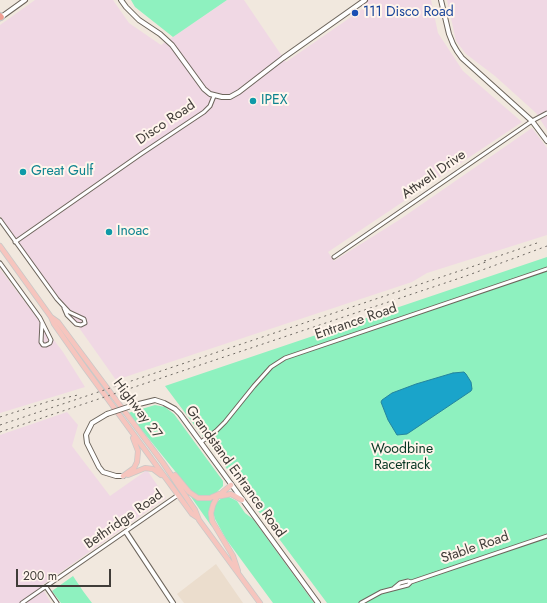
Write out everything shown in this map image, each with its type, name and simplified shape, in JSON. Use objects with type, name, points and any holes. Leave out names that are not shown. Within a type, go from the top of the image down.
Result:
[{"type":"main road","name":"Highway 27","points":[[0,246],[51,317],[54,324],[178,495],[192,514],[199,520],[260,603]]},
{"type":"main road","name":"Highway 27","points":[[51,317],[58,322],[163,463],[195,510],[199,520]]},
{"type":"main road","points":[[123,419],[135,441],[138,451],[137,462],[134,468],[123,476]]},
{"type":"main road","points":[[163,463],[192,494],[198,498],[210,498],[222,493]]},
{"type":"main road","points":[[123,476],[145,468],[153,468],[173,488]]},
{"type":"main road","points":[[231,485],[217,497],[211,509],[212,521],[233,556],[239,574]]},
{"type":"main road","points":[[217,497],[228,494],[242,500]]},
{"type":"street","points":[[0,17],[25,0]]},
{"type":"street","points":[[121,0],[139,20],[160,34],[172,45],[204,89],[214,96],[226,97],[239,92],[365,0]]},
{"type":"street","points":[[441,0],[449,34],[453,44],[462,58],[532,121],[547,141]]},
{"type":"street","name":"Disco Road","points":[[15,242],[204,112],[210,106],[214,96]]},
{"type":"street","name":"Attwell Drive","points":[[334,257],[532,121],[547,113]]},
{"type":"street","points":[[0,220],[64,308],[67,315],[76,324],[81,325],[85,323],[82,317],[69,312],[64,308]]},
{"type":"street","points":[[0,263],[42,322],[51,340],[50,343],[46,345],[43,345],[41,342],[42,322]]},
{"type":"street","name":"Entrance Road","points":[[200,442],[216,431],[225,422],[271,367],[285,358],[547,270]]},
{"type":"street","name":"Grandstand Entrance Road","points":[[123,476],[116,476],[103,472],[99,467],[87,443],[86,435],[92,423],[107,414],[130,406],[155,400],[175,409],[318,603]]},
{"type":"street","name":"Bethridge Road","points":[[22,603],[178,495]]},
{"type":"street","points":[[126,532],[173,603]]},
{"type":"street","name":"Stable Road","points":[[361,603],[381,592],[408,585],[411,582],[547,536]]},
{"type":"street","points":[[46,587],[57,603]]},
{"type":"shaded area","points":[[35,0],[113,0],[129,23],[161,45],[227,0],[244,0],[286,62],[364,8],[359,0],[431,0],[438,33],[463,71],[522,122],[328,252],[334,261],[399,220],[532,128],[547,148],[547,235],[427,273],[412,282],[116,380],[0,216],[0,25]]},
{"type":"shaded area","points":[[447,0],[547,0],[547,130],[536,113],[495,76],[466,54],[456,41]]},
{"type":"shaded area","points":[[0,269],[63,352],[85,387],[0,413]]},
{"type":"shaded area","points":[[67,412],[78,425],[72,446],[110,496],[147,470],[166,498],[41,586],[51,603],[0,603],[0,435]]},
{"type":"shaded area","points":[[216,564],[243,603],[184,603],[177,594]]},
{"type":"green space","points":[[131,0],[227,0],[173,37],[135,7]]},
{"type":"green space","name":"Woodbine Racetrack","points":[[547,257],[547,603],[327,603],[165,386]]},
{"type":"green space","points":[[155,405],[165,407],[174,414],[223,481],[223,486],[216,493],[206,497],[196,495],[128,413]]},
{"type":"green space","points":[[189,494],[198,500],[203,501],[213,499],[208,513],[212,527]]},
{"type":"green space","points":[[224,497],[229,497],[237,501],[245,513],[253,519],[314,603],[273,603],[226,539],[215,519],[213,512],[215,505]]},
{"type":"green space","points":[[73,576],[92,603],[61,603],[52,591]]},
{"type":"water","points":[[464,372],[466,374],[471,382],[471,391],[407,434],[397,435],[388,420],[381,402],[382,400],[392,393],[453,373]]},
{"type":"railway","points":[[484,261],[540,242]]},
{"type":"railway","points":[[0,432],[466,276],[547,246]]},
{"type":"railway","points":[[0,425],[489,261]]},
{"type":"railway","points":[[0,417],[50,401],[78,395]]},
{"type":"place","name":"111 Disco Road","points":[[355,13]]},
{"type":"place","name":"IPEX","points":[[253,101]]},
{"type":"place","name":"Great Gulf","points":[[23,172]]},
{"type":"place","name":"Inoac","points":[[109,232]]}]
